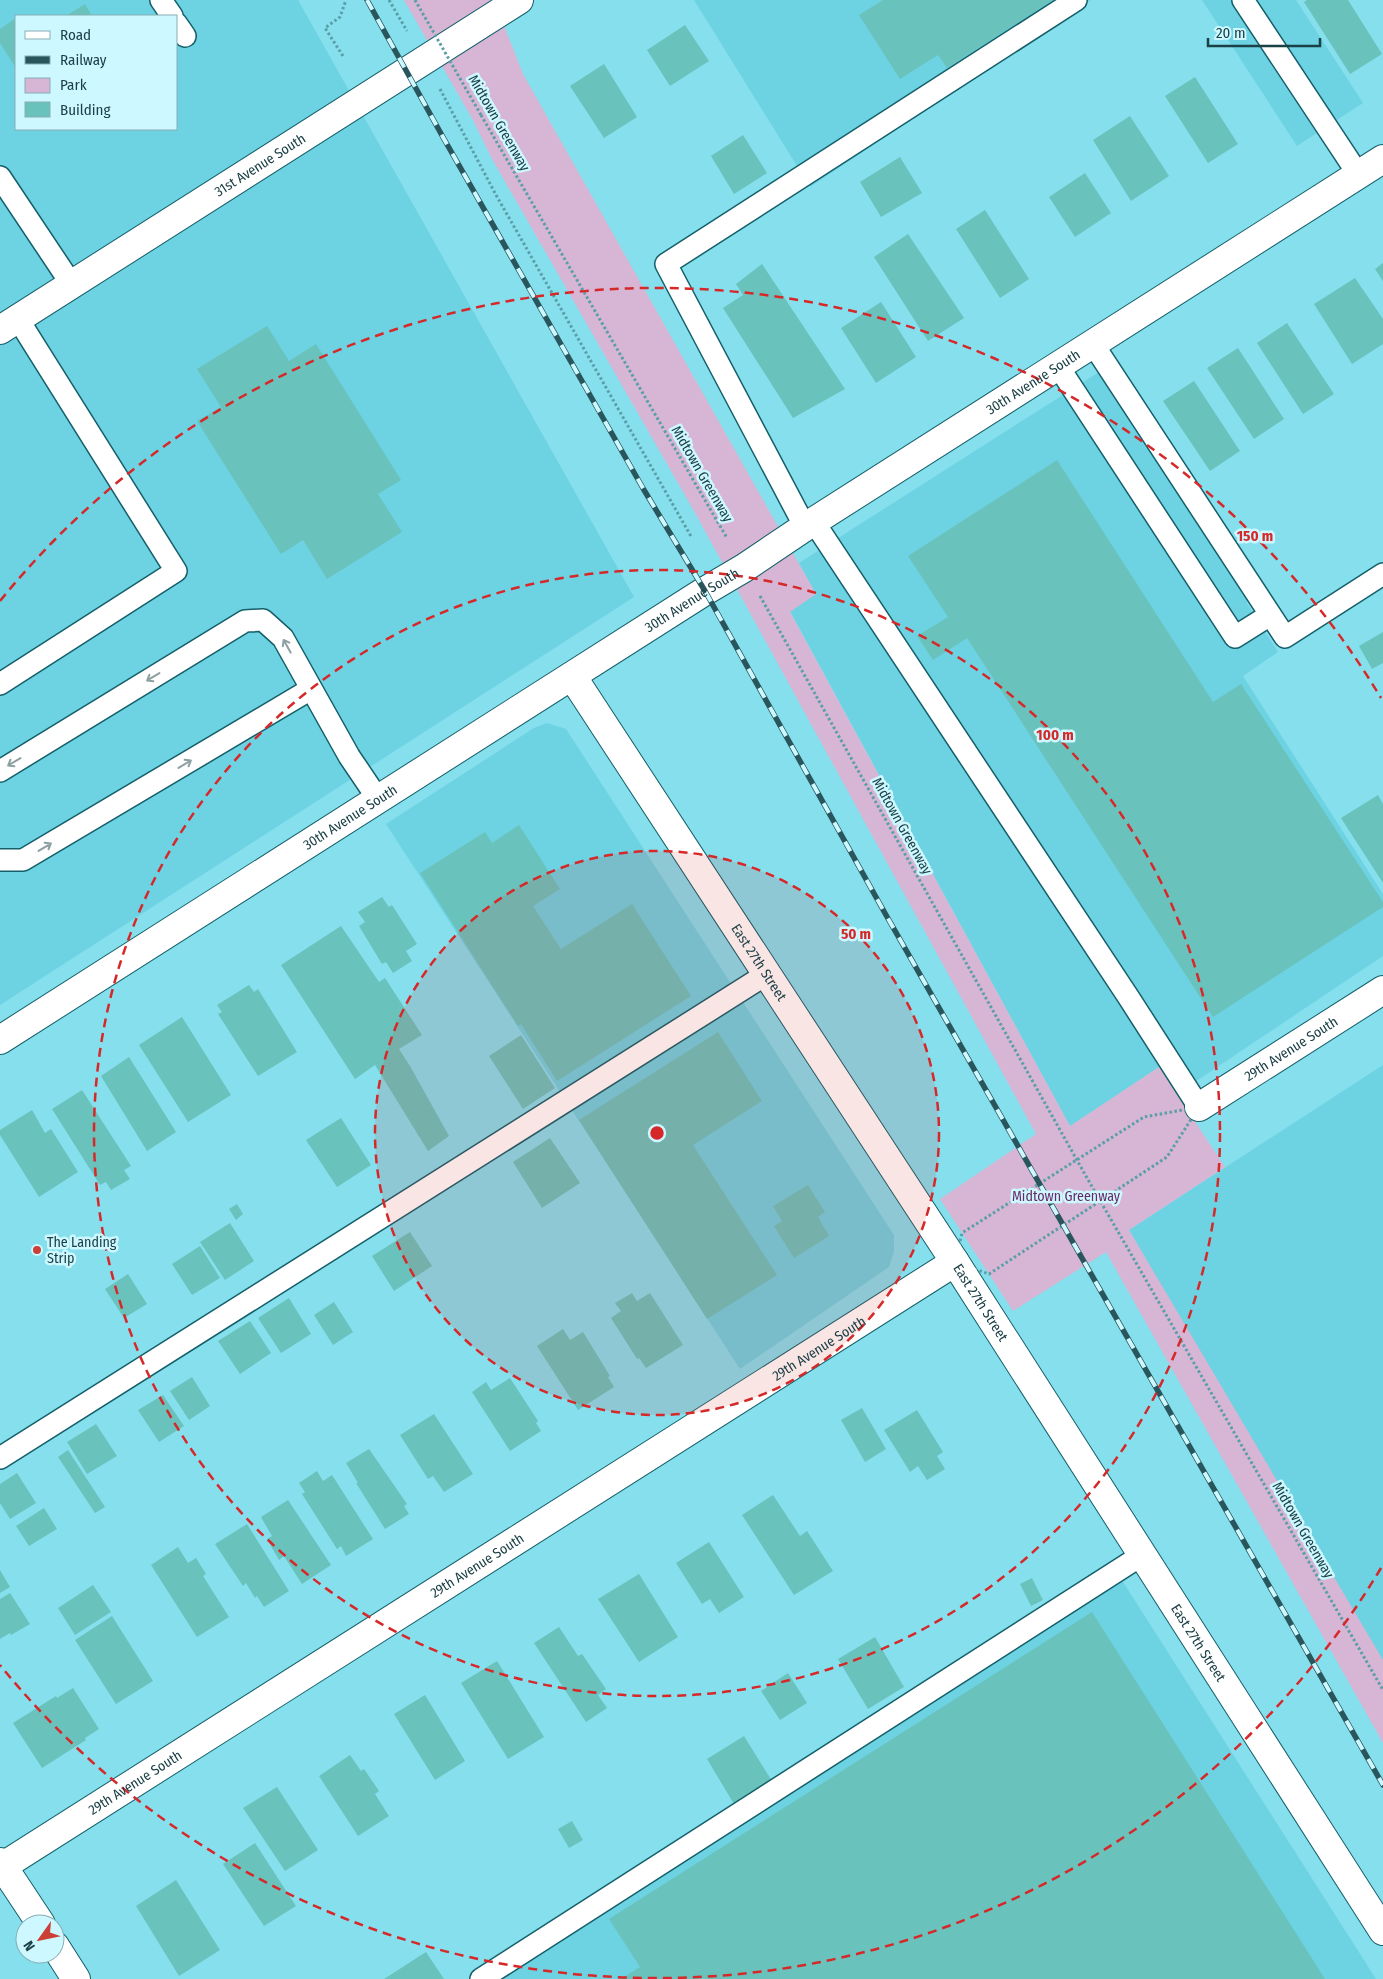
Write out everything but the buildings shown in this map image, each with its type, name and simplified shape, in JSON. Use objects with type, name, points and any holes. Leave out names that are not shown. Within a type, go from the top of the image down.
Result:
[{"type":"street","name":"31st Avenue South","points":[[9,324],[519,0]]},
{"type":"street","name":"30th Avenue South","points":[[0,1040],[744,568],[809,524],[1383,159]]},
{"type":"street","name":"East 27th Street","points":[[572,676],[955,1262],[1383,1931]]},
{"type":"street","name":"29th Avenue South","points":[[1199,1107],[1383,990]]},
{"type":"street","name":"29th Avenue South","points":[[1,1865],[955,1262]]},
{"type":"street","points":[[1,1865],[34,1914]]},
{"type":"street","points":[[65,1962],[76,1979]]},
{"type":"lane","points":[[161,0],[171,15]]},
{"type":"lane","points":[[1076,0],[666,264],[809,524],[1124,989],[1199,1107]]},
{"type":"lane","points":[[1243,0],[1358,174]]},
{"type":"lane","points":[[0,178],[72,285]]},
{"type":"lane","points":[[0,684],[176,571],[9,324]]},
{"type":"lane","points":[[1093,344],[1285,637],[1383,574]]},
{"type":"lane","points":[[1058,366],[1235,637],[1270,614]]},
{"type":"lane","points":[[0,770],[245,621],[263,620],[282,638],[349,756],[378,799]]},
{"type":"lane","points":[[0,860],[23,860],[311,689]]},
{"type":"lane","points":[[0,1458],[767,974]]},
{"type":"lane","points":[[481,1979],[1142,1555]]},
{"type":"path","points":[[343,56],[325,28],[340,18],[346,0]]},
{"type":"path","name":"Midtown Greenway","points":[[415,0],[744,568],[1076,1160],[1383,1690]]},
{"type":"path","points":[[462,127],[496,195],[692,538]]},
{"type":"path","points":[[1199,1107],[1167,1157],[989,1274],[955,1262],[962,1233],[1076,1160],[1144,1117],[1199,1107]]},
{"type":"shaded area","points":[[0,0],[298,0],[634,597],[0,1005]]},
{"type":"shaded area","points":[[694,0],[1091,0],[810,187]]},
{"type":"shaded area","points":[[1202,0],[1296,0],[1363,103],[1297,146]]},
{"type":"shaded area","points":[[1099,372],[1278,652],[1243,676],[1383,894],[1383,956],[1177,1094],[1159,1067],[1070,1126],[790,611],[816,594],[799,563]]},
{"type":"shaded area","points":[[547,723],[566,729],[894,1235],[894,1252],[889,1267],[740,1369],[386,824],[534,728]]},
{"type":"shaded area","points":[[1383,1065],[1383,1669],[1129,1230]]},
{"type":"shaded area","points":[[1118,1574],[1376,1979],[491,1979]]},
{"type":"green space","name":"Midtown Greenway","points":[[404,0],[494,0],[523,74],[816,594],[790,612],[1070,1126],[1159,1067],[1225,1167],[1129,1230],[1383,1660],[1383,1743],[1106,1252],[1013,1311],[940,1199],[1036,1134],[694,511],[491,157],[473,120]]},
{"type":"railway","points":[[367,0],[444,139],[644,490],[705,591],[886,915],[1383,1785]]},
{"type":"place","name":"The Landing Strip","points":[[37,1250]]}]
